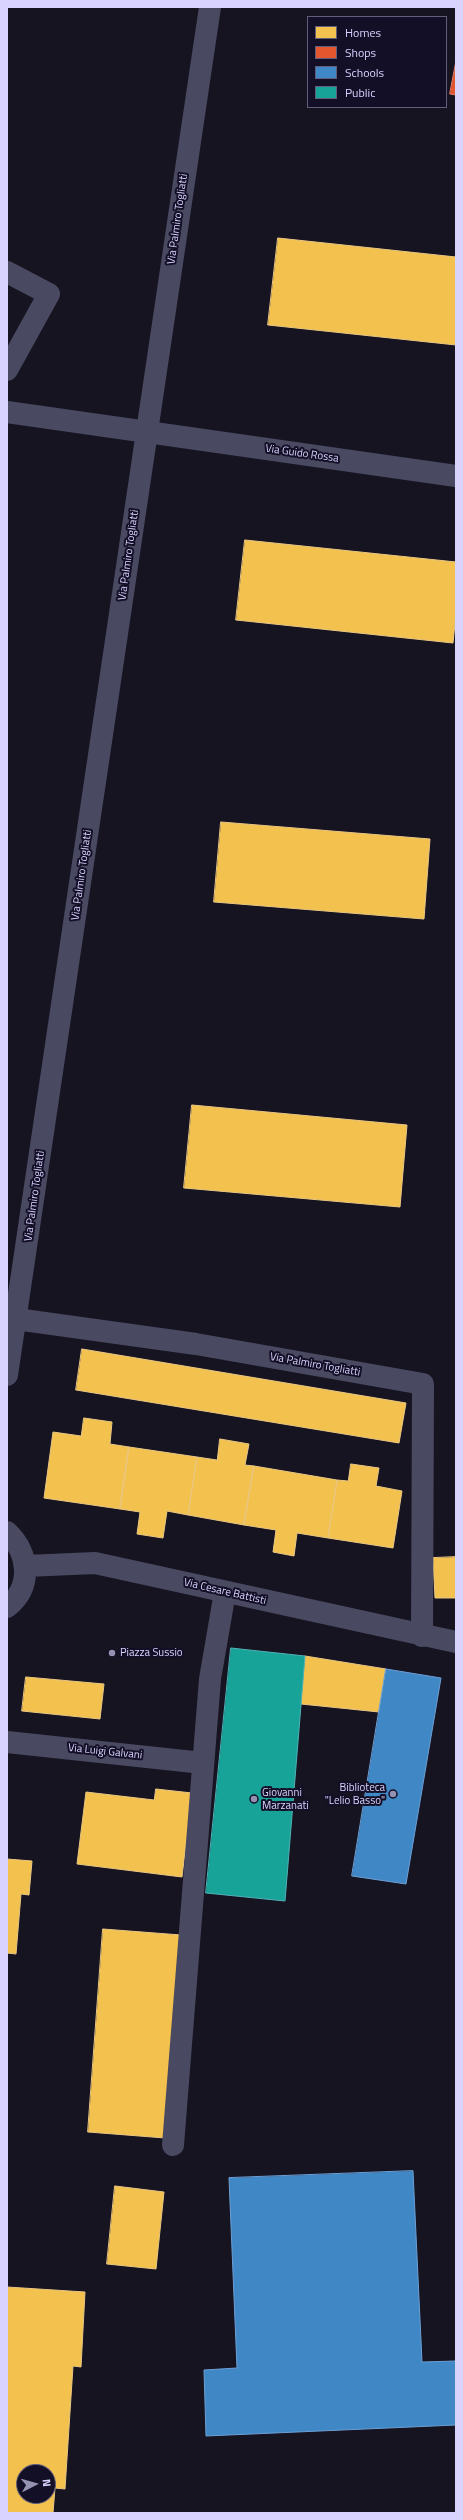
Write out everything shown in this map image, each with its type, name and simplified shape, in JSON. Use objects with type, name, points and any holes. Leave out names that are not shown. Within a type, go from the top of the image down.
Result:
[{"type":"street","name":"Via Palmiro Togliatti","points":[[7,1375],[210,7]]},
{"type":"street","points":[[7,272],[49,294],[7,370]]},
{"type":"street","points":[[7,412],[147,431]]},
{"type":"street","name":"Via Guido Rossa","points":[[147,431],[456,476]]},
{"type":"street","name":"Via Palmiro Togliatti","points":[[16,1319],[196,1344],[423,1384],[422,1636]]},
{"type":"street","points":[[7,1532],[16,1541],[26,1566],[21,1591],[7,1607]]},
{"type":"street","name":"Via Cesare Battisti","points":[[26,1566],[95,1563],[422,1636],[456,1642]]},
{"type":"street","points":[[173,2145],[210,1679],[225,1592]]},
{"type":"street","name":"Via Luigi Galvani","points":[[7,1742],[203,1763]]},
{"type":"building: Homes","points":[[278,238],[456,257],[456,345],[268,325]]},
{"type":"building: Homes","points":[[245,540],[456,562],[456,613],[453,643],[236,620]]},
{"type":"building: Homes","points":[[221,822],[430,839],[424,919],[214,902]]},
{"type":"building: Homes","points":[[192,1105],[407,1125],[400,1207],[184,1188]]},
{"type":"building: Homes","points":[[82,1349],[406,1403],[399,1443],[76,1390]]},
{"type":"building: Homes","points":[[84,1418],[112,1422],[110,1444],[129,1447],[120,1509],[44,1498],[53,1432],[81,1436]]},
{"type":"building: Homes","points":[[220,1439],[249,1444],[245,1465],[254,1466],[244,1525],[188,1515],[197,1457],[217,1460]]},
{"type":"building: Homes","points":[[129,1447],[197,1457],[188,1515],[167,1511],[163,1538],[137,1534],[140,1512],[120,1509]]},
{"type":"building: Homes","points":[[351,1464],[379,1468],[376,1486],[402,1491],[393,1548],[328,1538],[337,1480],[348,1481]]},
{"type":"building: Homes","points":[[254,1466],[337,1480],[328,1538],[297,1533],[294,1556],[273,1552],[276,1530],[244,1525]]},
{"type":"building: Homes","points":[[456,1557],[456,1598],[435,1598],[433,1558]]},
{"type":"building: Homes","points":[[305,1656],[386,1669],[379,1712],[301,1704]]},
{"type":"building: Homes","points":[[26,1677],[104,1684],[100,1719],[22,1711]]},
{"type":"building: Homes","points":[[156,1789],[192,1793],[182,1877],[77,1864],[86,1792],[154,1800]]},
{"type":"building: Homes","points":[[7,1859],[32,1861],[29,1895],[21,1894],[16,1954],[7,1953]]},
{"type":"building: Homes","points":[[103,1929],[181,1935],[165,2138],[88,2132]]},
{"type":"building: Homes","points":[[115,2186],[164,2192],[156,2269],[107,2264]]},
{"type":"building: Homes","points":[[7,2287],[85,2292],[81,2367],[73,2366],[65,2489],[56,2488],[56,2464],[16,2464],[16,2504],[54,2504],[53,2513],[7,2513]]},
{"type":"building: Shops","points":[[456,61],[456,95],[450,94]]},
{"type":"building: Schools","name":"Biblioteca \"Lelio Basso\"","points":[[386,1669],[441,1678],[406,1884],[352,1876]]},
{"type":"building: Schools","points":[[413,2171],[422,2362],[456,2361],[456,2425],[206,2436],[204,2370],[237,2368],[229,2178]]},
{"type":"building: Public","name":"Giovanni Marzanati","points":[[231,1648],[305,1656],[285,1901],[206,1893]]},
{"type":"place","name":"Piazza Sussio","points":[[112,1653]]},
{"type":"place","name":"Biblioteca \"Lelio Basso\"","points":[[393,1794]]},
{"type":"place","name":"Giovanni Marzanati","points":[[254,1799]]}]
